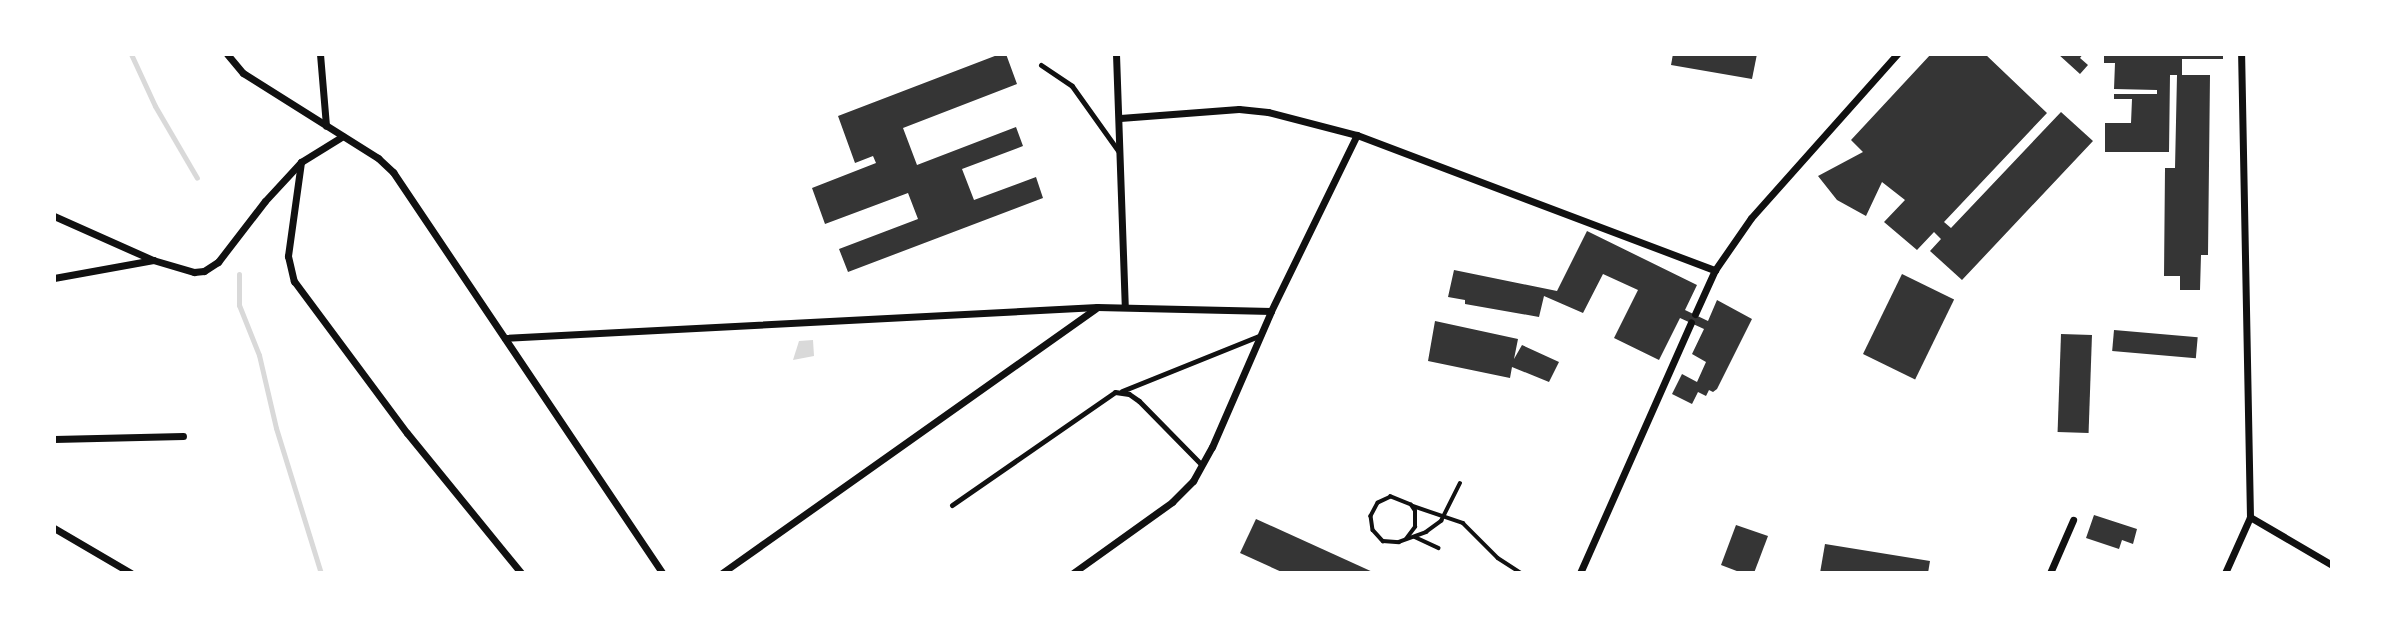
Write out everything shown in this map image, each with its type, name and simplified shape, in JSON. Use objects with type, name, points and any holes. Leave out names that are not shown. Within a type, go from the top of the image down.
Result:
[{"type":"street","points":[[227,54],[243,74],[343,136],[393,172],[662,573]]},
{"type":"street","points":[[320,54],[326,126]]},
{"type":"street","points":[[1116,54],[1125,307]]},
{"type":"street","points":[[1695,314],[1715,270],[1778,184],[1897,54]]},
{"type":"street","points":[[2225,573],[2250,517],[2241,54]]},
{"type":"street","points":[[1120,118],[1239,109],[1268,112],[1357,135],[1715,270]]},
{"type":"street","points":[[1073,573],[1185,492],[1203,466],[1271,311],[1357,135]]},
{"type":"street","points":[[54,216],[153,260],[194,272],[208,269],[218,262],[265,201],[301,162],[343,136]]},
{"type":"street","points":[[301,162],[288,256],[294,281],[407,433],[521,573]]},
{"type":"street","points":[[54,278],[153,260]]},
{"type":"street","points":[[505,338],[1097,307],[1271,311]]},
{"type":"street","points":[[722,573],[1097,307]]},
{"type":"street","points":[[1580,573],[1691,323]]},
{"type":"street","points":[[54,439],[183,436]]},
{"type":"street","points":[[2250,517],[2332,565]]},
{"type":"street","points":[[2050,573],[2073,520]]},
{"type":"street","points":[[54,528],[131,573]]},
{"type":"lane","points":[[1041,65],[1078,93],[1121,155]]},
{"type":"lane","points":[[952,505],[1101,400],[1261,335]]},
{"type":"lane","points":[[1122,391],[1139,401],[1203,466]]},
{"type":"path","points":[[1460,483],[1444,517],[1426,532],[1391,543],[1383,541],[1373,530],[1371,516],[1384,499],[1398,498],[1411,505],[1444,517],[1472,529],[1492,553],[1510,568],[1521,573]]},
{"type":"path","points":[[1406,539],[1415,527],[1415,512],[1411,505]]},
{"type":"path","points":[[1413,537],[1439,548]]},
{"type":"path","points":[[1534,573],[1539,570],[1544,573]]},
{"type":"shaded area","points":[[813,340],[814,356],[793,360],[799,341]]},
{"type":"building","points":[[1006,54],[1017,84],[903,128],[917,165],[1016,127],[1023,146],[962,169],[974,200],[1036,177],[1043,198],[848,272],[839,249],[918,219],[908,193],[825,224],[812,188],[876,163],[873,156],[855,163],[838,116]]},
{"type":"building","points":[[1673,54],[1757,54],[1752,79],[1671,65]]},
{"type":"building","points":[[1931,54],[1985,54],[2047,113],[1944,222],[1951,228],[2061,112],[2093,141],[1962,280],[1930,251],[1941,239],[1934,232],[1917,250],[1884,222],[1905,200],[1882,182],[1866,216],[1837,200],[1818,176],[1863,152],[1851,140]]},
{"type":"building","points":[[2058,54],[2083,54],[2080,58],[2088,65],[2080,74]]},
{"type":"building","points":[[2104,54],[2223,54],[2223,59],[2182,59],[2182,75],[2210,75],[2208,255],[2201,255],[2200,290],[2180,290],[2180,276],[2164,276],[2165,168],[2175,168],[2177,75],[2170,75],[2169,152],[2105,152],[2105,123],[2131,123],[2132,99],[2114,99],[2114,94],[2157,94],[2157,90],[2114,89],[2115,63],[2104,63]]},
{"type":"building","points":[[1587,231],[1697,285],[1685,310],[1708,321],[1717,300],[1752,319],[1717,389],[1713,392],[1709,390],[1706,396],[1698,392],[1692,404],[1672,394],[1682,374],[1697,382],[1706,362],[1692,354],[1704,329],[1680,318],[1659,360],[1614,338],[1638,290],[1603,274],[1583,313],[1544,296],[1539,317],[1465,304],[1465,300],[1448,297],[1454,270],[1557,291]]},
{"type":"building","points":[[1902,274],[1954,299],[1915,379],[1863,354]]},
{"type":"building","points":[[1435,321],[1518,339],[1514,359],[1522,345],[1559,362],[1549,382],[1512,367],[1510,378],[1428,361]]},
{"type":"building","points":[[2114,330],[2198,337],[2196,358],[2112,351]]},
{"type":"building","points":[[2061,334],[2092,335],[2089,433],[2058,432]]},
{"type":"building","points":[[2094,515],[2137,529],[2133,544],[2122,540],[2119,549],[2086,538]]},
{"type":"building","points":[[1256,519],[1375,573],[1284,573],[1240,553]]},
{"type":"building","points":[[1736,525],[1768,536],[1754,573],[1742,573],[1721,565]]},
{"type":"building","points":[[1825,544],[1930,561],[1928,573],[1820,573]]},
{"type":"waterway","points":[[131,54],[155,106],[197,178]]},
{"type":"waterway","points":[[239,274],[239,305],[259,355],[276,428],[321,573]]}]
